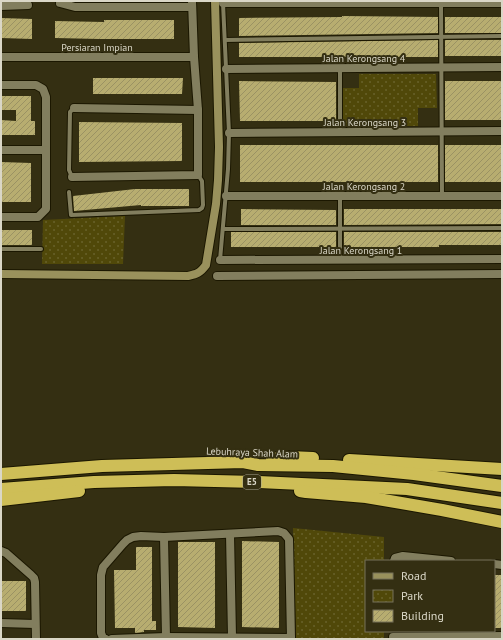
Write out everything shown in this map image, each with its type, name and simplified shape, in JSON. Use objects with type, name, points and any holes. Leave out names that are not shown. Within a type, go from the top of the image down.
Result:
[{"type":"highway","points":[[243,462],[289,457],[502,469]]},
{"type":"highway","name":"Lebuhraya Shah Alam","points":[[1,473],[102,466],[243,462],[258,465],[332,466],[414,474],[502,486]]},
{"type":"highway","points":[[1,500],[174,480]]},
{"type":"highway","name":"E5","points":[[1,489],[94,482],[174,480],[259,482],[407,489],[502,503]]},
{"type":"highway","points":[[259,482],[306,492],[366,497],[502,522]]},
{"type":"street","points":[[1,274],[188,276],[202,271],[206,265],[216,204],[218,180],[221,2],[502,3]]},
{"type":"street","points":[[60,3],[75,7],[192,4],[198,110],[198,175],[72,177]]},
{"type":"street","points":[[1,6],[28,5]]},
{"type":"street","name":"Persiaran Impian","points":[[1,57],[194,57]]},
{"type":"street","name":"Jalan Kerongsang 4","points":[[226,69],[502,67]]},
{"type":"street","points":[[1,85],[36,85],[43,89],[46,97],[46,209],[38,217],[1,217]]},
{"type":"street","points":[[74,108],[198,110]]},
{"type":"street","name":"Jalan Kerongsang 3","points":[[229,133],[502,131]]},
{"type":"street","points":[[1,150],[46,150]]},
{"type":"street","name":"Jalan Kerongsang 2","points":[[226,196],[502,196]]},
{"type":"street","name":"Jalan Kerongsang 1","points":[[220,260],[502,259]]},
{"type":"street","points":[[217,276],[502,274]]},
{"type":"street","points":[[103,636],[101,575],[104,567],[127,540],[133,537],[141,536],[164,537],[278,531],[284,533],[290,539],[291,638],[166,637],[112,639]]},
{"type":"street","points":[[230,534],[232,637]]},
{"type":"street","points":[[164,537],[166,637]]},
{"type":"street","points":[[1,551],[6,553],[31,575],[35,582],[36,639]]},
{"type":"street","points":[[394,560],[395,558],[403,556],[441,560]]},
{"type":"street","points":[[1,623],[35,624]]},
{"type":"street","points":[[393,636],[456,633],[502,636]]},
{"type":"lane","points":[[220,260],[228,170],[229,133],[225,40],[221,2]]},
{"type":"lane","points":[[441,3],[442,196]]},
{"type":"lane","points":[[225,40],[502,36]]},
{"type":"lane","points":[[340,68],[340,132]]},
{"type":"lane","points":[[72,177],[69,170],[70,112],[74,108]]},
{"type":"lane","points":[[70,192],[71,215],[199,210],[203,206],[202,181],[198,175]]},
{"type":"lane","points":[[340,196],[340,260]]},
{"type":"lane","points":[[223,229],[502,228]]},
{"type":"lane","points":[[1,249],[41,249]]},
{"type":"green space","points":[[359,74],[436,74],[437,108],[418,108],[418,126],[342,126],[342,88],[359,88]]},
{"type":"green space","points":[[125,216],[123,264],[42,264],[43,220]]},
{"type":"green space","points":[[293,528],[384,537],[384,560],[365,560],[365,632],[384,632],[384,639],[296,639]]},
{"type":"building","points":[[342,16],[438,17],[438,33],[239,36],[239,18]]},
{"type":"building","points":[[445,17],[502,17],[502,33],[445,33]]},
{"type":"building","points":[[1,18],[32,19],[32,39],[1,38]]},
{"type":"building","points":[[104,20],[174,20],[174,39],[55,38],[55,21],[104,22]]},
{"type":"building","points":[[438,40],[438,57],[239,57],[239,43]]},
{"type":"building","points":[[445,40],[502,40],[502,56],[445,56]]},
{"type":"building","points":[[93,78],[183,78],[182,94],[93,94]]},
{"type":"building","points":[[239,81],[336,82],[336,121],[240,121]]},
{"type":"building","points":[[445,81],[502,81],[502,120],[445,120]]},
{"type":"building","points":[[1,96],[31,96],[31,121],[35,121],[35,135],[1,135],[1,120],[16,121],[16,110],[1,110]]},
{"type":"building","points":[[79,122],[182,123],[182,161],[79,162]]},
{"type":"building","points":[[240,145],[438,145],[438,182],[240,182]]},
{"type":"building","points":[[445,145],[502,145],[502,182],[445,182]]},
{"type":"building","points":[[1,162],[31,163],[31,202],[1,202]]},
{"type":"building","points":[[135,189],[189,189],[189,206],[141,205],[74,211],[73,196]]},
{"type":"building","points":[[241,209],[336,210],[336,225],[241,225]]},
{"type":"building","points":[[344,209],[502,209],[502,224],[344,225]]},
{"type":"building","points":[[1,230],[32,230],[32,245],[1,245]]},
{"type":"building","points":[[231,232],[336,232],[336,247],[231,247]]},
{"type":"building","points":[[344,232],[502,232],[502,245],[439,245],[439,247],[344,247]]},
{"type":"building","points":[[242,541],[279,542],[279,628],[242,627]]},
{"type":"building","points":[[178,542],[215,542],[215,628],[178,627]]},
{"type":"building","points":[[136,547],[152,547],[152,621],[156,621],[156,630],[144,630],[144,632],[135,633],[135,628],[115,628],[114,570],[136,570]]},
{"type":"building","points":[[495,575],[502,575],[502,628],[495,628]]},
{"type":"building","points":[[1,581],[26,581],[26,611],[1,611]]}]
